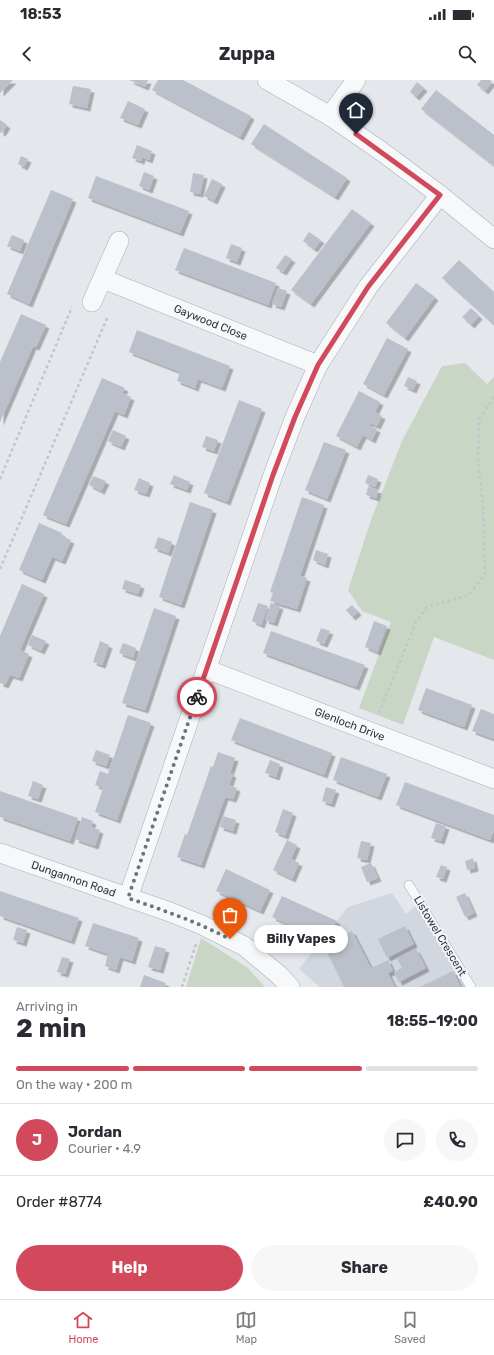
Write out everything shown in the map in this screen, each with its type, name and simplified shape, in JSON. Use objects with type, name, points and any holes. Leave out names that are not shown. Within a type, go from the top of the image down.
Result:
[{"type":"street","points":[[267,80],[330,116],[382,151],[440,195],[494,240]]},
{"type":"street","points":[[330,116],[356,80]]},
{"type":"street","points":[[128,898],[273,475],[295,417],[318,365],[368,287],[440,195]]},
{"type":"street","points":[[98,307],[103,279],[119,241]]},
{"type":"street","name":"Gaywood Close","points":[[103,279],[318,365]]},
{"type":"street","name":"Glenloch Drive","points":[[206,670],[494,779]]},
{"type":"street","name":"Dungannon Road","points":[[0,853],[170,912],[202,925],[244,946],[279,975],[290,987]]},
{"type":"lane","name":"Listowel Crescent","points":[[409,885],[471,987]]},
{"type":"path","points":[[0,479],[72,307]]},
{"type":"path","points":[[0,569],[109,314],[98,307]]},
{"type":"path","points":[[371,732],[416,622],[427,607],[469,595],[485,574],[483,506],[478,458],[478,419],[494,397]]},
{"type":"path","points":[[182,987],[202,925]]},
{"type":"shaded area","points":[[392,893],[406,914],[423,900],[470,987],[320,987],[299,969],[348,907]]},
{"type":"green space","points":[[465,363],[487,384],[494,377],[494,660],[434,637],[403,725],[359,708],[391,622],[362,611],[348,590],[371,520],[402,441],[442,366]]},
{"type":"green space","points":[[201,938],[248,968],[265,987],[186,987]]},
{"type":"building","points":[[0,80],[13,80],[0,93]]},
{"type":"building","points":[[129,80],[148,80],[145,87]]},
{"type":"building","points":[[158,80],[183,80],[251,116],[240,137],[152,90]]},
{"type":"building","points":[[481,80],[490,80],[492,82],[485,91],[477,85]]},
{"type":"building","points":[[417,82],[424,88],[416,97],[410,92]]},
{"type":"building","points":[[73,86],[91,89],[87,108],[69,104]]},
{"type":"building","points":[[436,90],[494,135],[494,166],[421,109]]},
{"type":"building","points":[[128,101],[145,109],[138,125],[120,118]]},
{"type":"building","points":[[0,120],[7,125],[2,133],[0,132]]},
{"type":"building","points":[[264,124],[347,178],[335,197],[251,144]]},
{"type":"building","points":[[137,145],[152,151],[149,160],[142,157],[141,161],[132,158]]},
{"type":"building","points":[[21,156],[28,159],[24,167],[18,164]]},
{"type":"building","points":[[144,172],[154,176],[149,190],[139,186]]},
{"type":"building","points":[[193,173],[204,175],[200,194],[190,192]]},
{"type":"building","points":[[96,176],[189,211],[180,233],[88,198]]},
{"type":"building","points":[[212,179],[222,184],[214,201],[204,196]]},
{"type":"building","points":[[51,190],[73,199],[29,304],[7,294]]},
{"type":"building","points":[[352,209],[371,223],[311,304],[291,290]]},
{"type":"building","points":[[309,232],[321,240],[314,249],[303,241]]},
{"type":"building","points":[[12,235],[24,240],[20,251],[7,246]]},
{"type":"building","points":[[231,244],[242,248],[237,262],[226,258]]},
{"type":"building","points":[[184,248],[276,283],[268,305],[175,270]]},
{"type":"building","points":[[285,255],[292,259],[283,272],[276,268]]},
{"type":"building","points":[[459,260],[494,292],[494,325],[442,278]]},
{"type":"building","points":[[416,283],[435,297],[405,338],[386,323]]},
{"type":"building","points":[[278,288],[287,291],[281,307],[272,304]]},
{"type":"building","points":[[471,308],[479,316],[471,325],[462,317]]},
{"type":"building","points":[[21,314],[46,325],[36,347],[33,346],[0,422],[0,362]]},
{"type":"building","points":[[137,330],[230,366],[222,388],[198,379],[195,388],[177,381],[180,372],[129,352]]},
{"type":"building","points":[[387,338],[408,349],[384,395],[363,384]]},
{"type":"building","points":[[408,377],[417,381],[413,390],[404,386]]},
{"type":"building","points":[[102,378],[125,388],[122,393],[131,397],[124,415],[115,411],[66,524],[43,515]]},
{"type":"building","points":[[359,391],[380,402],[375,412],[382,416],[377,426],[370,423],[369,425],[377,429],[372,440],[363,435],[357,447],[336,436]]},
{"type":"building","points":[[239,400],[262,409],[227,502],[204,493]]},
{"type":"building","points":[[113,430],[126,436],[121,447],[108,441]]},
{"type":"building","points":[[206,436],[218,440],[214,451],[202,447]]},
{"type":"building","points":[[324,442],[346,450],[327,499],[305,490]]},
{"type":"building","points":[[174,475],[190,482],[187,490],[170,484]]},
{"type":"building","points":[[368,475],[378,479],[375,487],[365,483]]},
{"type":"building","points":[[93,476],[106,481],[101,491],[89,485]]},
{"type":"building","points":[[139,478],[150,483],[146,494],[134,490]]},
{"type":"building","points":[[368,487],[378,490],[376,498],[366,495]]},
{"type":"building","points":[[302,497],[324,505],[300,576],[307,578],[297,609],[270,601],[273,593],[270,592]]},
{"type":"building","points":[[190,502],[213,510],[181,605],[159,597]]},
{"type":"building","points":[[39,523],[62,533],[61,536],[71,540],[62,561],[52,557],[42,580],[19,570]]},
{"type":"building","points":[[158,537],[172,542],[168,553],[154,548]]},
{"type":"building","points":[[316,550],[328,554],[325,565],[313,560]]},
{"type":"building","points":[[125,580],[141,585],[138,594],[122,589]]},
{"type":"building","points":[[22,584],[44,594],[20,650],[29,654],[19,678],[10,675],[5,685],[0,683],[0,636]]},
{"type":"building","points":[[258,603],[268,606],[261,625],[252,621]]},
{"type":"building","points":[[271,603],[280,606],[274,623],[265,620]]},
{"type":"building","points":[[352,605],[358,612],[352,617],[346,610]]},
{"type":"building","points":[[154,608],[176,616],[145,710],[122,703]]},
{"type":"building","points":[[374,621],[387,626],[377,652],[365,647]]},
{"type":"building","points":[[321,628],[330,631],[324,644],[316,641]]},
{"type":"building","points":[[271,631],[365,665],[356,687],[263,653]]},
{"type":"building","points":[[32,635],[46,641],[41,651],[28,645]]},
{"type":"building","points":[[100,641],[109,645],[102,665],[93,662]]},
{"type":"building","points":[[123,643],[136,648],[133,658],[119,653]]},
{"type":"building","points":[[426,688],[472,705],[464,727],[418,710]]},
{"type":"building","points":[[481,709],[494,714],[494,739],[472,731]]},
{"type":"building","points":[[128,715],[151,723],[117,820],[95,812],[103,788],[95,785],[100,771],[108,774]]},
{"type":"building","points":[[240,718],[332,753],[324,775],[231,740]]},
{"type":"building","points":[[96,750],[110,755],[106,766],[92,761]]},
{"type":"building","points":[[218,752],[235,758],[230,773],[233,774],[229,785],[237,788],[233,799],[225,797],[201,865],[177,857],[185,834],[187,835],[211,766],[213,767]]},
{"type":"building","points":[[341,757],[387,774],[378,797],[333,780]]},
{"type":"building","points":[[270,760],[280,764],[276,777],[265,773]]},
{"type":"building","points":[[33,781],[43,785],[38,799],[28,796]]},
{"type":"building","points":[[405,782],[494,815],[494,830],[490,840],[396,805]]},
{"type":"building","points":[[326,787],[336,790],[331,804],[322,801]]},
{"type":"building","points":[[0,791],[78,818],[70,841],[0,817]]},
{"type":"building","points":[[283,809],[293,813],[285,836],[275,832]]},
{"type":"building","points":[[223,816],[236,820],[233,831],[220,827]]},
{"type":"building","points":[[82,817],[93,821],[91,827],[100,830],[95,846],[75,839]]},
{"type":"building","points":[[436,823],[446,826],[441,841],[431,838]]},
{"type":"building","points":[[287,840],[297,845],[291,859],[299,863],[292,879],[273,870]]},
{"type":"building","points":[[361,841],[371,843],[367,860],[357,858]]},
{"type":"building","points":[[473,858],[475,868],[467,870],[465,861]]},
{"type":"building","points":[[371,863],[378,878],[367,882],[361,867]]},
{"type":"building","points":[[441,865],[447,867],[443,879],[436,877]]},
{"type":"building","points":[[226,869],[270,890],[260,911],[216,891]]},
{"type":"building","points":[[0,891],[79,918],[71,941],[0,916]]},
{"type":"building","points":[[465,893],[474,913],[465,917],[456,897]]},
{"type":"building","points":[[282,896],[337,921],[322,940],[272,917]]},
{"type":"building","points":[[93,923],[139,938],[132,961],[120,957],[116,970],[105,966],[108,954],[85,946]]},
{"type":"building","points":[[405,926],[414,944],[387,958],[378,939]]},
{"type":"building","points":[[17,927],[27,930],[23,943],[13,940]]},
{"type":"building","points":[[352,931],[371,968],[388,960],[393,971],[388,973],[395,987],[344,987],[324,946]]},
{"type":"building","points":[[155,946],[166,949],[160,970],[148,967]]},
{"type":"building","points":[[416,949],[426,968],[399,982],[394,972],[402,968],[397,958]]},
{"type":"building","points":[[62,957],[70,959],[65,974],[57,972]]},
{"type":"building","points":[[453,971],[461,987],[420,987]]},
{"type":"building","points":[[144,975],[166,983],[164,987],[140,987]]},
{"type":"way so far","points":[[197,697],[128,898],[170,912],[202,925],[230,939]]},
{"type":"place","name":"Billy Vapes","points":[[230,939]]},
{"type":"route","points":[[197,697],[273,475],[295,417],[318,365],[368,287],[440,195],[382,151],[356,134]]}]
